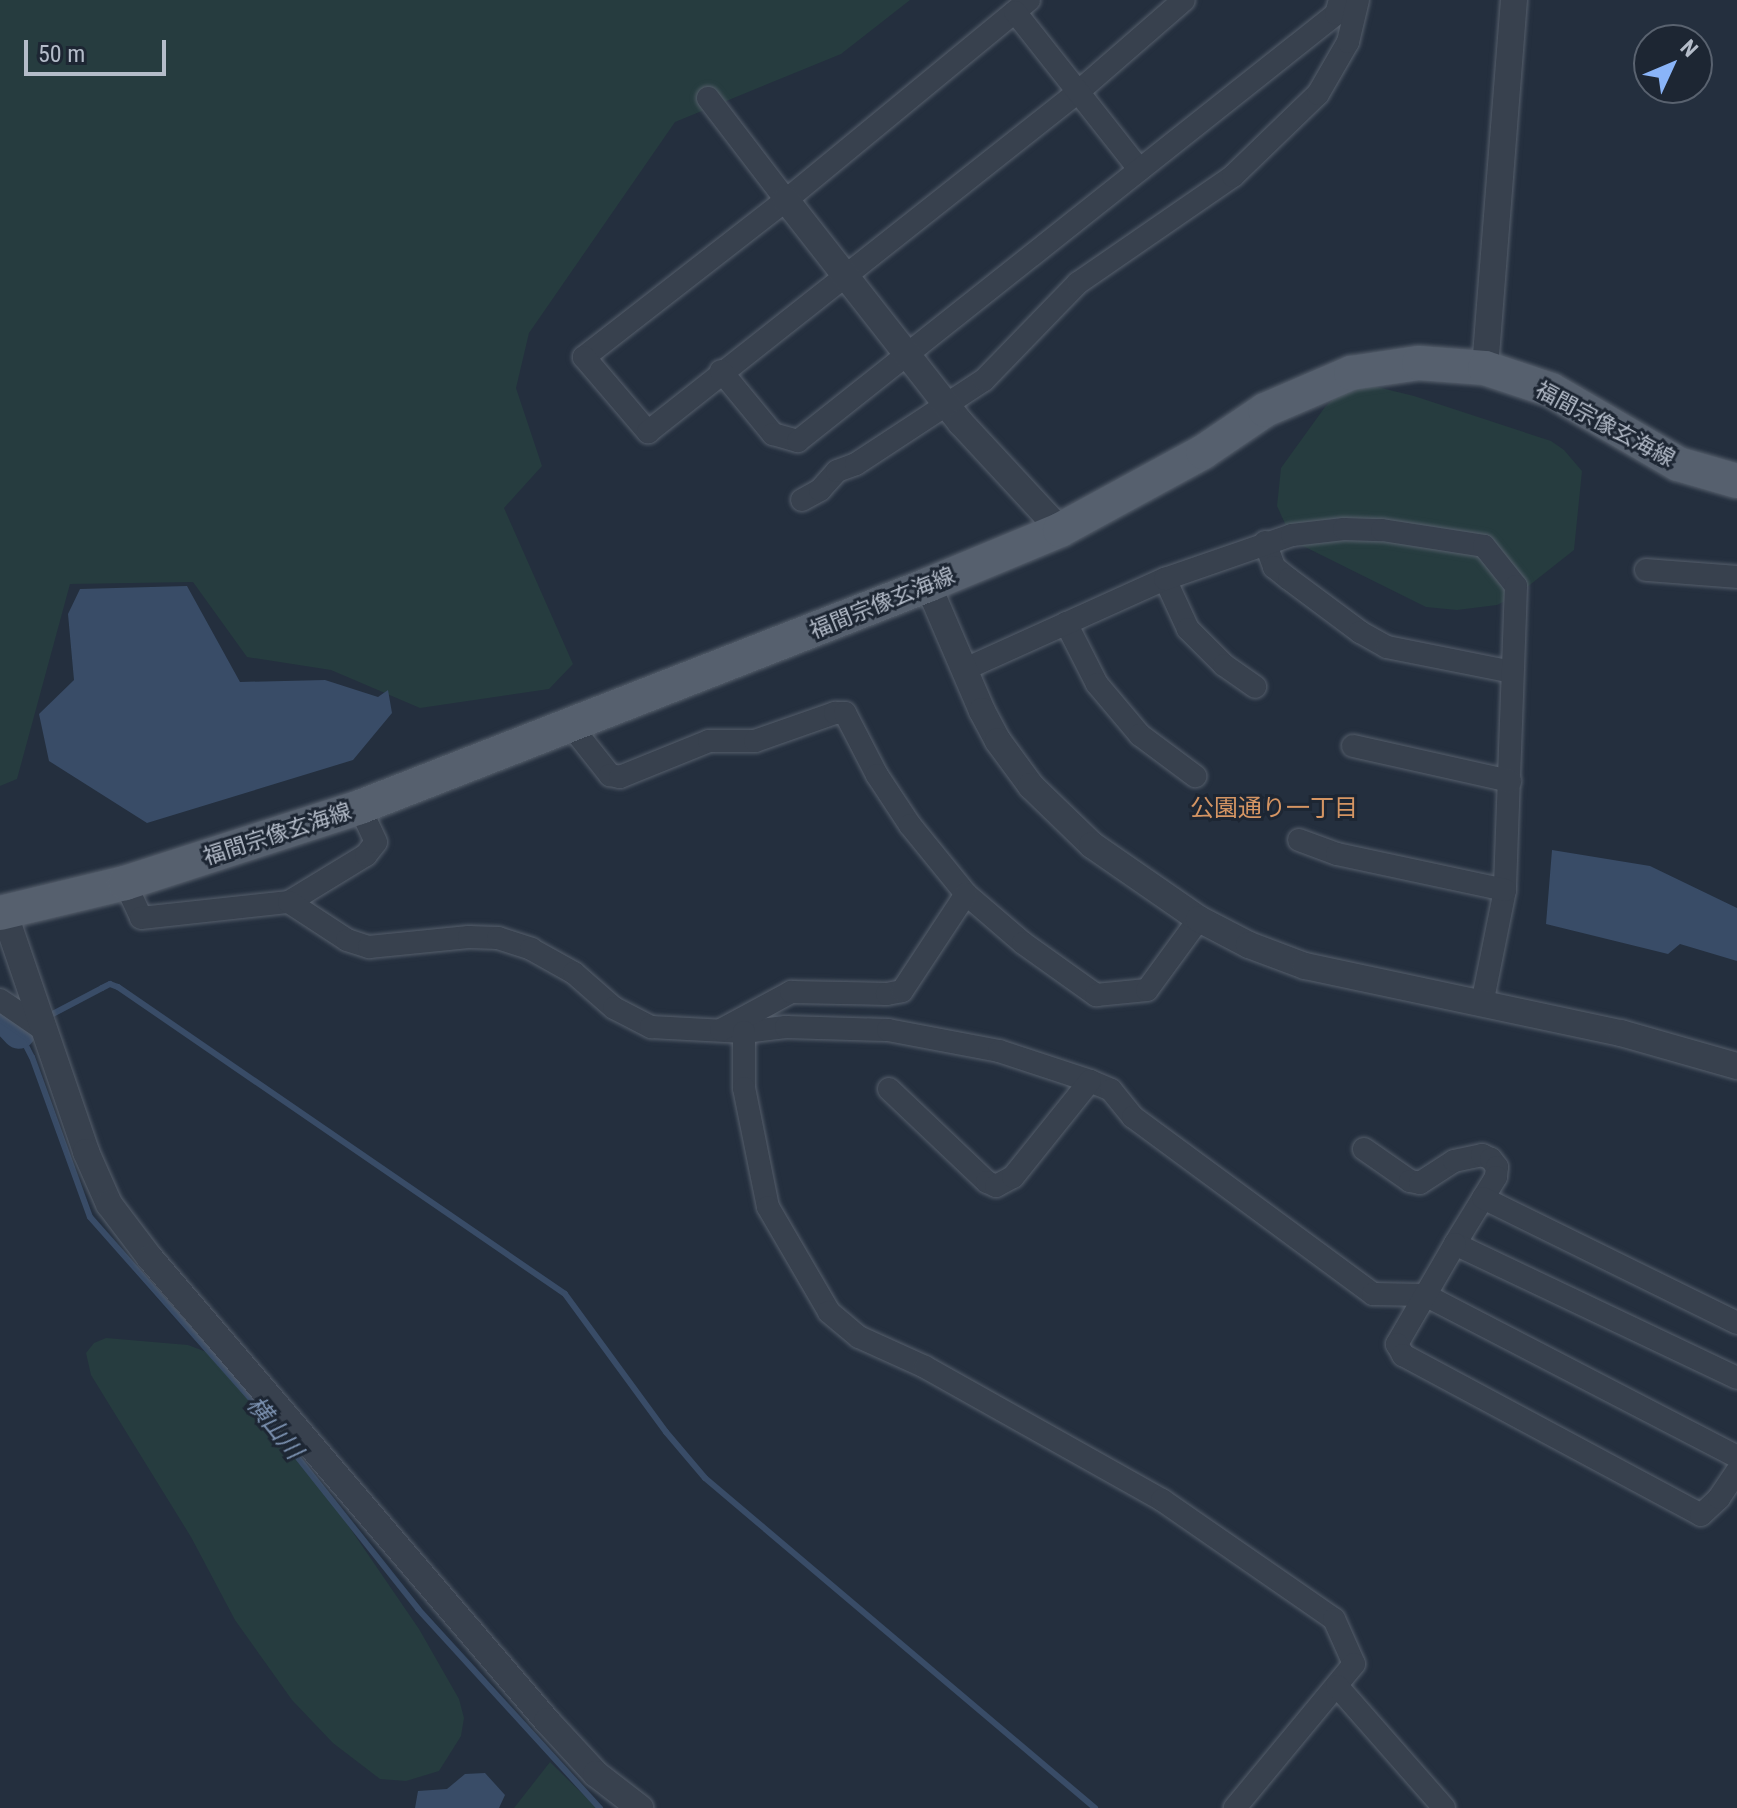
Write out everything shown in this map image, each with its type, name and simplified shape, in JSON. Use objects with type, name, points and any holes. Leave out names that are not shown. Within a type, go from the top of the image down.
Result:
[{"type":"main road","name":"福間宗像玄海線","points":[[2,913],[125,883],[360,807],[928,585],[1060,530],[1203,452],[1265,410],[1323,382],[1382,366],[1486,356],[1678,464],[1737,481]]},
{"type":"street","points":[[1140,170],[1078,92],[1022,6],[786,200],[584,357],[648,432],[721,371],[1078,92],[1184,0]]},
{"type":"street","points":[[721,371],[773,434],[798,441],[1336,14],[1340,0]]},
{"type":"street","points":[[802,500],[820,490],[837,471],[856,464],[949,406],[984,380],[1078,283],[1233,176],[1318,94],[1348,42],[1358,0]]},
{"type":"street","points":[[1486,356],[1514,0]]},
{"type":"street","points":[[708,98],[949,406],[1060,530]]},
{"type":"street","points":[[963,670],[1165,579],[1292,535],[1344,529],[1382,530],[1484,546],[1516,586],[1505,890],[1482,1004]]},
{"type":"street","points":[[1265,542],[1274,567],[1360,632],[1387,647],[1512,672]]},
{"type":"street","points":[[1646,570],[1737,577]]},
{"type":"street","points":[[1165,579],[1188,629],[1224,665],[1255,687]]},
{"type":"street","points":[[928,585],[963,670],[998,741],[1031,786],[1092,845],[1199,919],[1249,945],[1305,966],[1621,1033],[1737,1066]]},
{"type":"street","points":[[1066,623],[1097,684],[1140,735],[1195,776]]},
{"type":"street","points":[[571,726],[610,775],[620,777],[709,741],[755,741],[835,713],[845,713],[877,775],[910,825],[966,894],[1023,943],[1096,995],[1147,990],[1199,919]]},
{"type":"street","points":[[1353,746],[1510,781]]},
{"type":"street","points":[[125,883],[141,918],[289,902],[366,855],[376,842],[360,807]]},
{"type":"street","points":[[1299,840],[1337,854],[1505,890]]},
{"type":"street","points":[[720,1031],[791,992],[887,994],[902,991],[966,894]]},
{"type":"street","points":[[289,902],[347,940],[369,947],[498,938],[531,949],[574,973],[614,1008],[651,1027],[744,1032],[802,1026],[888,1030],[999,1051],[1090,1081],[1111,1090],[1133,1117],[1373,1294],[1425,1295],[1737,1457]]},
{"type":"street","points":[[2,913],[109,1204],[150,1258],[547,1721],[596,1774],[640,1808]]},
{"type":"street","points":[[0,1000],[44,1030]]},
{"type":"street","points":[[744,1032],[744,1088],[768,1207],[829,1312],[859,1337],[925,1367],[1162,1500],[1334,1619],[1354,1664],[1235,1808]]},
{"type":"street","points":[[889,1089],[987,1182],[996,1186],[1013,1177],[1090,1081]]},
{"type":"street","points":[[1364,1149],[1410,1181],[1420,1183],[1454,1161],[1482,1155],[1497,1167],[1496,1177],[1397,1344],[1403,1355],[1701,1515],[1719,1498],[1737,1471]]},
{"type":"street","points":[[1483,1198],[1737,1323]]},
{"type":"street","points":[[1455,1244],[1737,1378]]},
{"type":"street","points":[[1337,1686],[1444,1808]]},
{"type":"green space","points":[[0,0],[910,0],[841,54],[675,122],[529,333],[516,388],[542,466],[504,508],[573,664],[549,689],[420,708],[331,670],[247,657],[193,582],[70,584],[17,779],[0,786]]},
{"type":"green space","points":[[1369,385],[1414,396],[1551,441],[1564,450],[1582,471],[1574,550],[1517,595],[1497,605],[1457,610],[1426,607],[1293,541],[1277,506],[1281,468],[1325,407],[1339,393]]},
{"type":"green space","points":[[106,1338],[188,1345],[220,1357],[250,1382],[419,1629],[459,1699],[464,1718],[461,1736],[439,1771],[406,1781],[380,1779],[333,1743],[292,1700],[235,1620],[191,1537],[91,1375],[86,1353],[94,1343]]},
{"type":"green space","points":[[550,1762],[597,1808],[514,1808]]},
{"type":"water","points":[[187,586],[240,682],[325,680],[378,697],[388,690],[392,713],[353,760],[147,823],[49,761],[39,714],[74,680],[68,614],[80,589]]},
{"type":"water","points":[[1552,850],[1650,866],[1737,908],[1737,961],[1680,944],[1668,954],[1546,924]]},
{"type":"water","points":[[485,1773],[505,1795],[499,1808],[415,1808],[418,1791],[447,1789],[465,1774]]},
{"type":"waterway","points":[[47,1017],[110,984],[118,987],[565,1294],[666,1432],[705,1478],[1095,1808]]},
{"type":"waterway","name":"横山川","points":[[0,1019],[8,1020],[19,1032]]},
{"type":"waterway","name":"横山川","points":[[30,1026],[19,1032],[32,1057],[90,1217],[252,1400],[418,1609],[600,1808]]},
{"type":"district","name":"公園通り一丁目","points":[[1274,809]]}]
